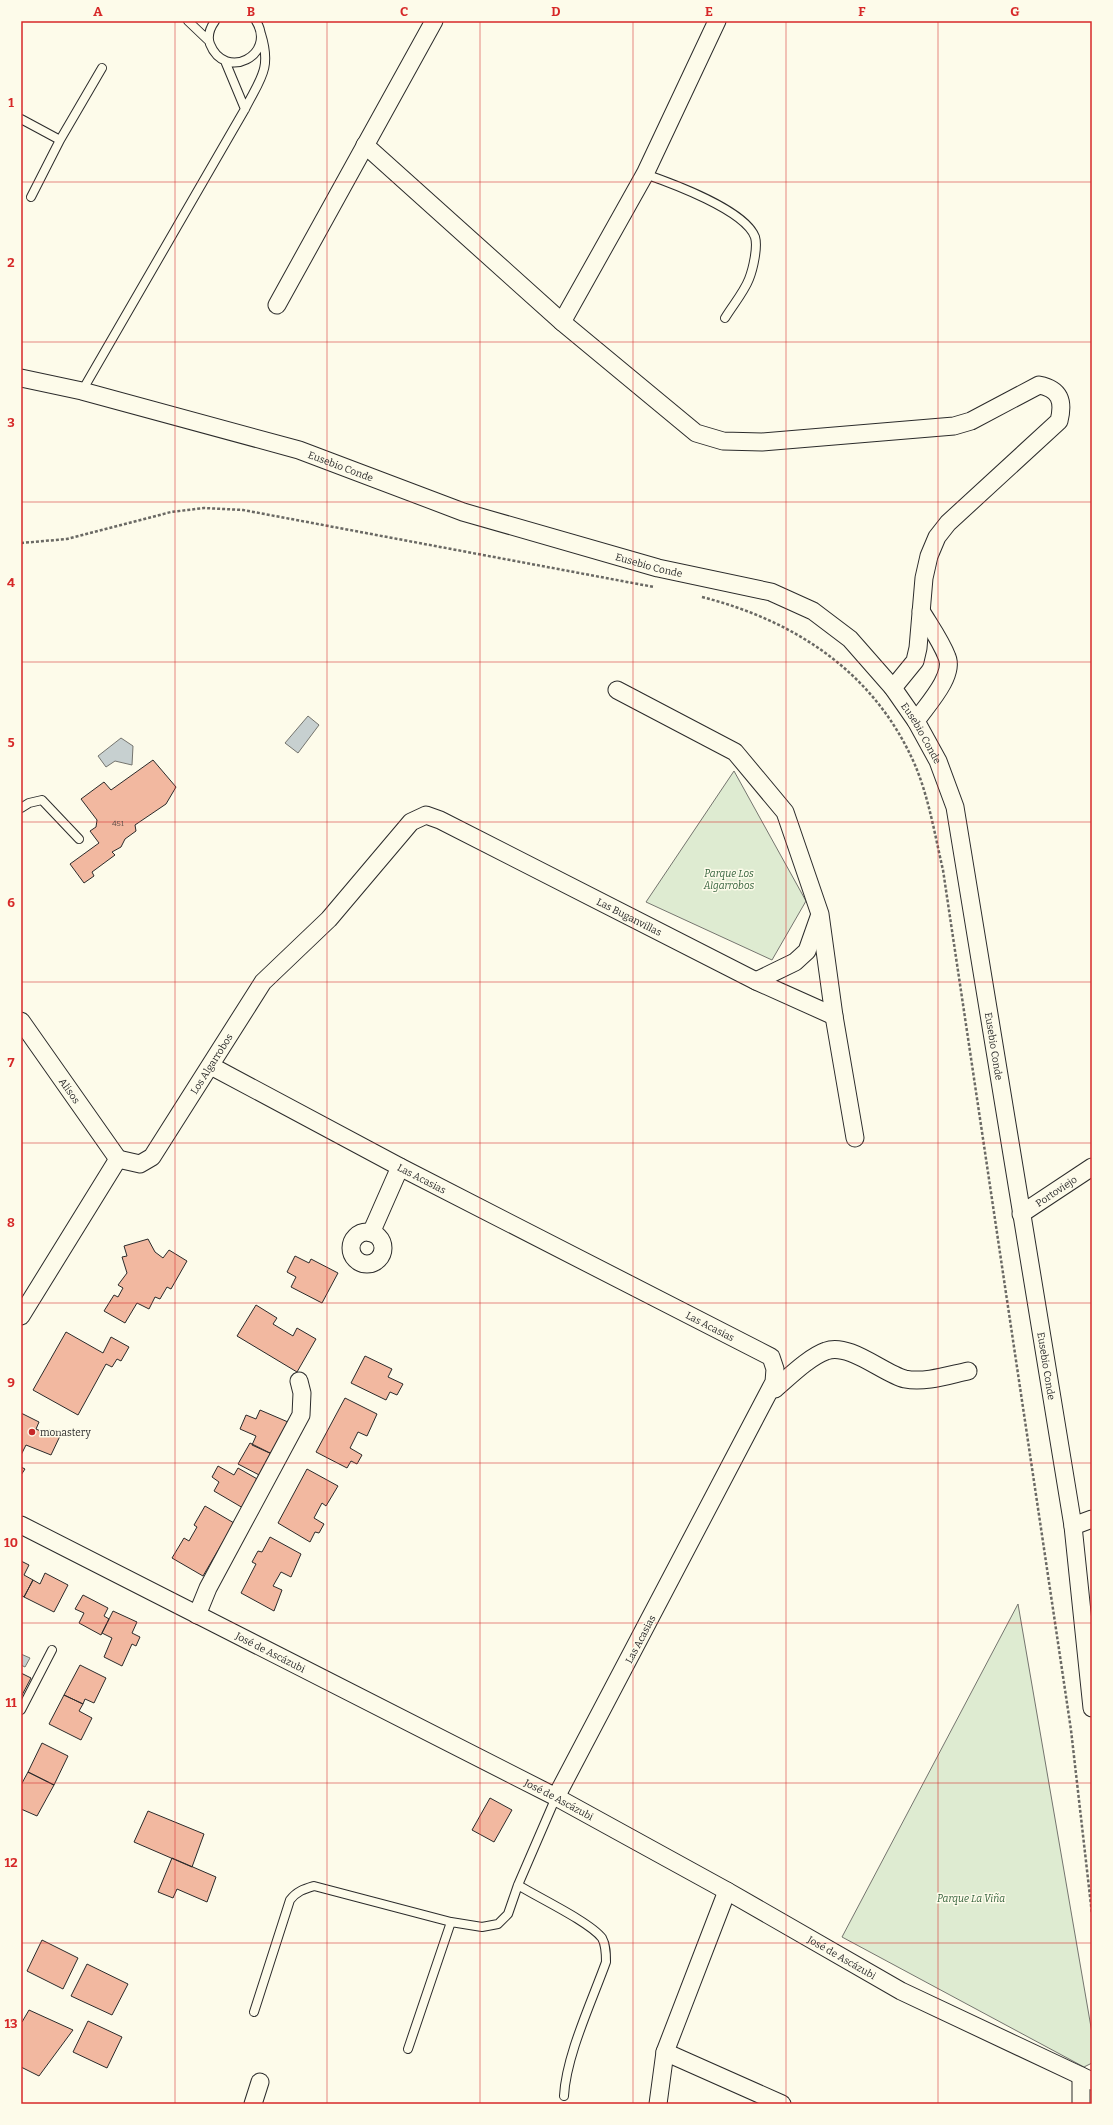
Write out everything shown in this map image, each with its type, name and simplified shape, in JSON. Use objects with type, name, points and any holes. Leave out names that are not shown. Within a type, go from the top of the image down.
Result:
[{"type":"street","points":[[277,305],[434,21]]},
{"type":"street","points":[[562,322],[646,174],[717,21]]},
{"type":"street","points":[[365,145],[562,322],[696,433],[723,441],[762,442],[954,426],[971,421],[1039,385],[1049,387],[1060,399],[1062,410],[1059,421],[948,523],[937,537],[929,556],[924,578],[922,611],[915,661],[893,688]]},
{"type":"street","name":"Eusebio Conde","points":[[21,378],[82,391],[299,450],[470,514],[658,568],[723,580],[771,592],[813,610],[850,639],[893,688],[916,721],[938,761],[955,807],[1072,1526],[1092,1708]]},
{"type":"street","points":[[916,721],[944,682],[948,671],[948,658],[922,611]]},
{"type":"street","points":[[617,690],[734,752],[785,812],[820,914],[834,1016],[856,1138]]},
{"type":"street","name":"Las Buganvillas","points":[[426,815],[447,824],[756,981],[834,1016]]},
{"type":"street","name":"Los Algarrobos","points":[[118,1159],[140,1164],[152,1157],[263,982],[329,919],[411,822],[426,815]]},
{"type":"street","points":[[756,981],[795,962],[807,951],[820,914]]},
{"type":"street","name":"Alisos","points":[[21,1021],[118,1159]]},
{"type":"street","name":"Las Acasias","points":[[211,1066],[400,1167],[771,1357],[775,1369],[774,1382],[771,1389],[556,1797]]},
{"type":"street","points":[[21,1316],[118,1159]]},
{"type":"street","points":[[371,1233],[400,1167]]},
{"type":"street","name":"Portoviejo","points":[[1021,1214],[1092,1167]]},
{"type":"street","points":[[771,1389],[775,1389],[808,1362],[827,1350],[849,1352],[905,1379],[926,1380],[968,1371]]},
{"type":"street","points":[[197,1615],[208,1588],[301,1415],[302,1393],[299,1381]]},
{"type":"street","points":[[1072,1526],[1092,1519]]},
{"type":"street","name":"José de Ascázubi","points":[[21,1525],[556,1797],[727,1891],[901,1991],[1086,2078]]},
{"type":"street","points":[[658,2104],[665,2052],[727,1891]]},
{"type":"street","points":[[665,2052],[782,2104]]},
{"type":"street","points":[[1081,2104],[1086,2078]]},
{"type":"street","points":[[253,2104],[260,2082]]},
{"type":"lane","points":[[188,21],[209,41],[213,50],[225,61],[245,109]]},
{"type":"lane","points":[[209,41],[210,32],[215,21]]},
{"type":"lane","points":[[82,391],[245,109],[265,70],[266,50],[256,21]]},
{"type":"lane","points":[[225,61],[242,62],[250,58],[260,44],[261,34]]},
{"type":"lane","points":[[31,197],[60,140],[102,68]]},
{"type":"lane","points":[[21,119],[60,140]]},
{"type":"lane","points":[[646,174],[686,188],[720,206],[747,226],[755,236],[756,247],[750,278],[725,318]]},
{"type":"lane","points":[[21,808],[29,803],[42,800],[79,839]]},
{"type":"lane","points":[[21,1710],[52,1650]]},
{"type":"lane","points":[[254,2012],[290,1900],[302,1889],[314,1886],[330,1888],[451,1922],[482,1927],[498,1924],[508,1914],[518,1885],[556,1797]]},
{"type":"lane","points":[[518,1885],[592,1928],[602,1939],[606,1950],[606,1962],[568,2068],[565,2079],[564,2096]]},
{"type":"lane","points":[[408,2049],[451,1922]]},
{"type":"green space","name":"Parque Los Algarrobos","points":[[734,771],[806,901],[772,960],[646,902]]},
{"type":"green space","name":"Parque La Viña","points":[[1018,1604],[1092,2033],[1092,2063],[1084,2067],[842,1937]]},
{"type":"shaded area","points":[[308,716],[319,725],[298,753],[285,743]]},
{"type":"shaded area","points":[[121,738],[133,746],[132,765],[115,761],[106,767],[98,756]]},
{"type":"shaded area","points":[[21,1654],[30,1658],[25,1667],[21,1665]]},
{"type":"building","points":[[153,760],[176,787],[166,804],[135,825],[136,831],[125,839],[121,847],[112,852],[115,855],[92,872],[94,876],[84,883],[70,864],[99,843],[90,831],[96,827],[97,820],[81,799],[104,782],[111,790]]},
{"type":"building","points":[[148,1239],[155,1252],[163,1258],[169,1250],[187,1261],[171,1289],[167,1287],[160,1299],[155,1297],[149,1309],[137,1303],[125,1323],[104,1311],[114,1295],[118,1297],[123,1288],[118,1285],[127,1273],[122,1257],[127,1256],[124,1246]]},
{"type":"building","points":[[295,1256],[309,1263],[311,1259],[338,1273],[322,1303],[291,1287],[296,1277],[287,1272]]},
{"type":"building","points":[[256,1305],[277,1318],[273,1324],[293,1336],[297,1328],[316,1339],[297,1372],[237,1336]]},
{"type":"building","points":[[66,1332],[103,1353],[111,1337],[129,1347],[121,1361],[117,1359],[112,1367],[106,1364],[78,1415],[33,1390]]},
{"type":"building","points":[[365,1356],[392,1369],[388,1377],[403,1384],[397,1395],[390,1392],[386,1400],[351,1383]]},
{"type":"building","points":[[345,1398],[377,1414],[367,1436],[358,1432],[350,1448],[362,1455],[357,1464],[351,1461],[347,1468],[316,1452]]},
{"type":"building","points":[[260,1410],[288,1422],[274,1455],[252,1445],[256,1436],[240,1429],[246,1415],[256,1419]]},
{"type":"building","name":"monastery","points":[[21,1413],[39,1422],[36,1429],[47,1434],[49,1430],[60,1436],[51,1455],[26,1445],[21,1455]]},
{"type":"building","points":[[250,1443],[274,1455],[263,1477],[238,1464]]},
{"type":"building","points":[[218,1466],[234,1475],[238,1468],[259,1480],[243,1508],[214,1491],[219,1482],[212,1477]]},
{"type":"building","points":[[21,1467],[25,1469],[21,1475]]},
{"type":"building","points":[[307,1469],[338,1486],[326,1506],[322,1503],[314,1518],[324,1524],[319,1533],[315,1532],[310,1542],[278,1523]]},
{"type":"building","points":[[205,1506],[234,1523],[203,1576],[172,1558],[184,1538],[189,1541],[197,1527],[194,1525]]},
{"type":"building","points":[[270,1537],[301,1554],[291,1577],[281,1572],[273,1586],[282,1590],[274,1611],[241,1593],[256,1564],[252,1562],[258,1551],[262,1552]]},
{"type":"building","points":[[21,1561],[29,1565],[24,1575],[33,1580],[24,1597],[21,1595]]},
{"type":"building","points":[[45,1573],[68,1585],[54,1612],[24,1597],[33,1580],[40,1584]]},
{"type":"building","points":[[83,1595],[108,1608],[104,1616],[109,1619],[101,1635],[79,1623],[84,1613],[75,1609]]},
{"type":"building","points":[[113,1611],[137,1622],[132,1633],[140,1637],[136,1646],[132,1644],[122,1666],[104,1657],[112,1638],[102,1633]]},
{"type":"building","points":[[80,1665],[106,1678],[94,1703],[85,1699],[83,1704],[64,1695]]},
{"type":"building","points":[[21,1673],[31,1678],[21,1697]]},
{"type":"building","points":[[64,1695],[83,1704],[79,1711],[92,1718],[81,1740],[49,1724]]},
{"type":"building","points":[[42,1743],[68,1756],[54,1785],[28,1772]]},
{"type":"building","points":[[28,1772],[54,1785],[37,1816],[21,1809],[21,1785]]},
{"type":"building","points":[[490,1798],[512,1810],[494,1842],[472,1830]]},
{"type":"building","points":[[148,1811],[204,1834],[192,1867],[134,1842]]},
{"type":"building","points":[[172,1858],[216,1877],[207,1902],[177,1889],[173,1898],[158,1892]]},
{"type":"building","points":[[42,1940],[78,1958],[63,1989],[27,1971]]},
{"type":"building","points":[[87,1964],[128,1984],[112,2015],[71,1996]]},
{"type":"building","points":[[29,2010],[73,2030],[39,2076],[21,2067],[21,2021],[22,2022]]},
{"type":"building","points":[[88,2021],[122,2037],[107,2068],[73,2052]]},
{"type":"place","name":"monastery","points":[[32,1432]]}]
